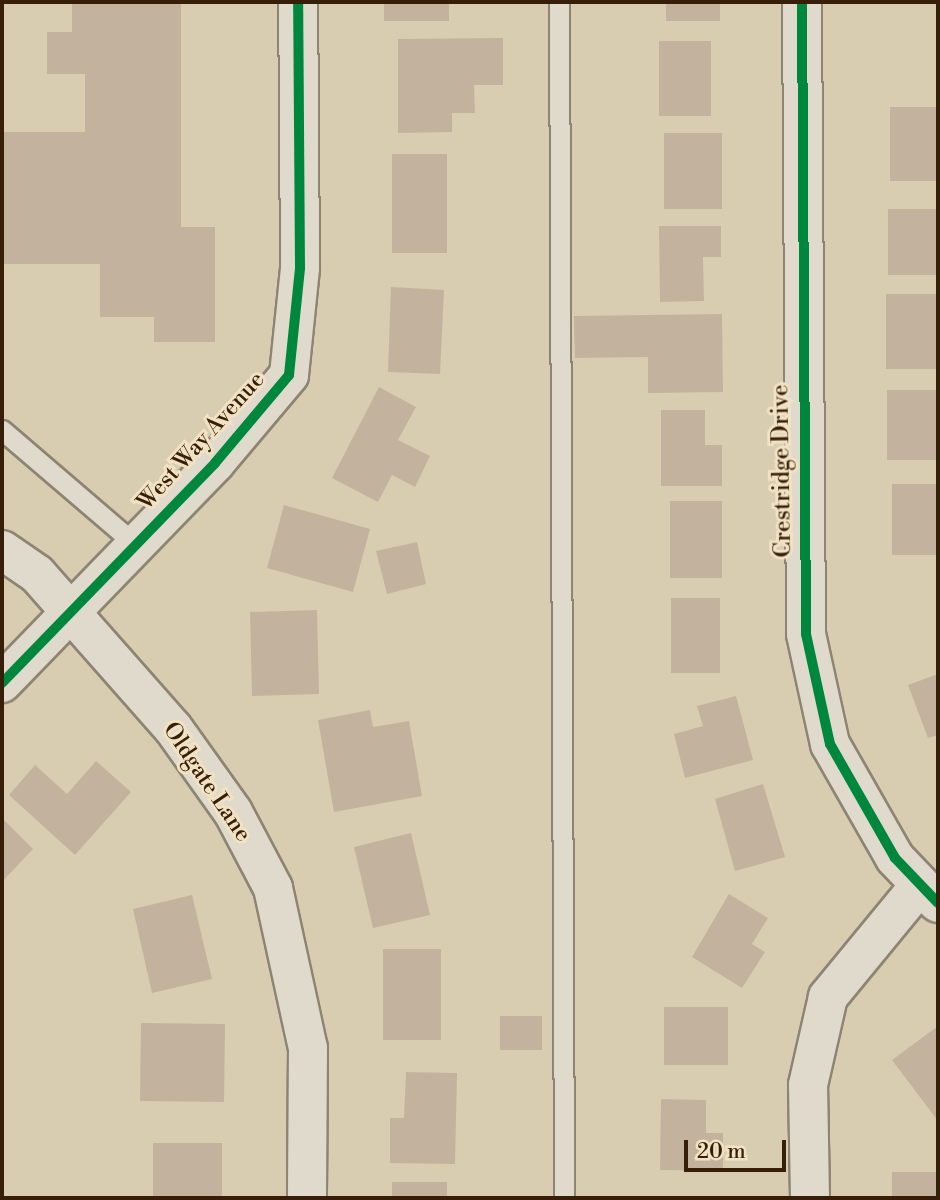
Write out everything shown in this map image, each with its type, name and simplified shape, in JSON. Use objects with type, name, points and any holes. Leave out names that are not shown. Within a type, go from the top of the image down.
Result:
[{"type":"street","name":"West Way Avenue","points":[[2,684],[67,612],[135,544],[289,375],[300,268],[298,2]]},
{"type":"street","name":"Crestridge Drive","points":[[802,2],[806,634],[830,744],[895,858],[929,894]]},
{"type":"street","name":"Oldgate Lane","points":[[2,550],[37,574],[67,612],[173,728],[233,812],[273,888],[308,1048],[307,1198]]},
{"type":"street","points":[[810,1198],[808,1085],[828,997],[929,894]]},
{"type":"lane","points":[[559,2],[564,1198]]},
{"type":"lane","points":[[2,430],[135,544]]},
{"type":"building","points":[[72,2],[181,2],[181,227],[215,227],[215,342],[154,342],[154,317],[100,317],[100,264],[2,264],[2,132],[85,132],[85,74],[47,74],[47,32],[72,32]]},
{"type":"building","points":[[384,2],[449,2],[449,21],[384,21]]},
{"type":"building","points":[[666,2],[720,2],[720,21],[666,21]]},
{"type":"building","points":[[503,38],[503,85],[474,85],[475,113],[452,113],[452,132],[398,133],[398,39]]},
{"type":"building","points":[[659,41],[711,41],[711,116],[659,116]]},
{"type":"building","points":[[890,107],[938,107],[938,181],[890,181]]},
{"type":"building","points":[[664,133],[722,133],[722,209],[664,209]]},
{"type":"building","points":[[392,154],[447,154],[447,253],[392,253]]},
{"type":"building","points":[[888,209],[938,209],[938,275],[888,275]]},
{"type":"building","points":[[659,226],[721,226],[721,257],[703,257],[704,301],[660,302]]},
{"type":"building","points":[[391,287],[444,290],[440,374],[388,372]]},
{"type":"building","points":[[886,294],[938,294],[938,369],[886,369]]},
{"type":"building","points":[[722,314],[723,392],[648,393],[648,357],[575,358],[574,316]]},
{"type":"building","points":[[379,387],[416,407],[398,440],[430,456],[415,487],[392,475],[378,502],[332,478]]},
{"type":"building","points":[[887,390],[936,390],[936,460],[887,460]]},
{"type":"building","points":[[661,410],[705,410],[705,445],[722,445],[722,486],[661,486]]},
{"type":"building","points":[[892,484],[938,484],[938,555],[892,555]]},
{"type":"building","points":[[670,501],[722,501],[722,578],[670,578]]},
{"type":"building","points":[[284,505],[370,529],[353,592],[267,568]]},
{"type":"building","points":[[417,542],[426,584],[387,594],[376,551]]},
{"type":"building","points":[[671,598],[720,598],[720,673],[671,673]]},
{"type":"building","points":[[317,610],[319,694],[252,696],[250,612]]},
{"type":"building","points":[[938,674],[938,735],[928,738],[908,685]]},
{"type":"building","points":[[736,696],[753,760],[685,778],[674,734],[703,726],[697,706]]},
{"type":"building","points":[[370,710],[373,727],[409,721],[422,796],[334,812],[318,720]]},
{"type":"building","points":[[96,761],[131,792],[75,855],[9,795],[35,765],[67,794]]},
{"type":"building","points":[[763,784],[785,857],[735,871],[715,799]]},
{"type":"building","points":[[2,818],[33,849],[2,882]]},
{"type":"building","points":[[411,833],[430,915],[373,928],[354,847]]},
{"type":"building","points":[[729,894],[768,918],[752,944],[765,952],[742,988],[692,957]]},
{"type":"building","points":[[192,895],[212,979],[152,993],[133,909]]},
{"type":"building","points":[[383,949],[441,949],[441,1040],[383,1040]]},
{"type":"building","points":[[664,1007],[728,1007],[728,1065],[664,1065]]},
{"type":"building","points":[[500,1016],[542,1016],[542,1050],[500,1050]]},
{"type":"building","points":[[141,1023],[225,1024],[224,1102],[140,1101]]},
{"type":"building","points":[[938,1026],[938,1121],[892,1060]]},
{"type":"building","points":[[406,1072],[457,1073],[455,1164],[390,1163],[390,1118],[404,1118]]},
{"type":"building","points":[[661,1099],[706,1100],[706,1133],[723,1133],[723,1171],[660,1170]]},
{"type":"building","points":[[153,1143],[222,1143],[222,1198],[153,1198]]},
{"type":"building","points":[[892,1172],[938,1172],[938,1198],[892,1198]]},
{"type":"building","points":[[392,1182],[447,1182],[447,1198],[392,1198]]},
{"type":"cycle path","points":[[2,683],[215,463],[289,375],[300,268],[298,2]]},
{"type":"cycle path","points":[[802,2],[806,634],[830,744],[895,858],[938,903]]}]
